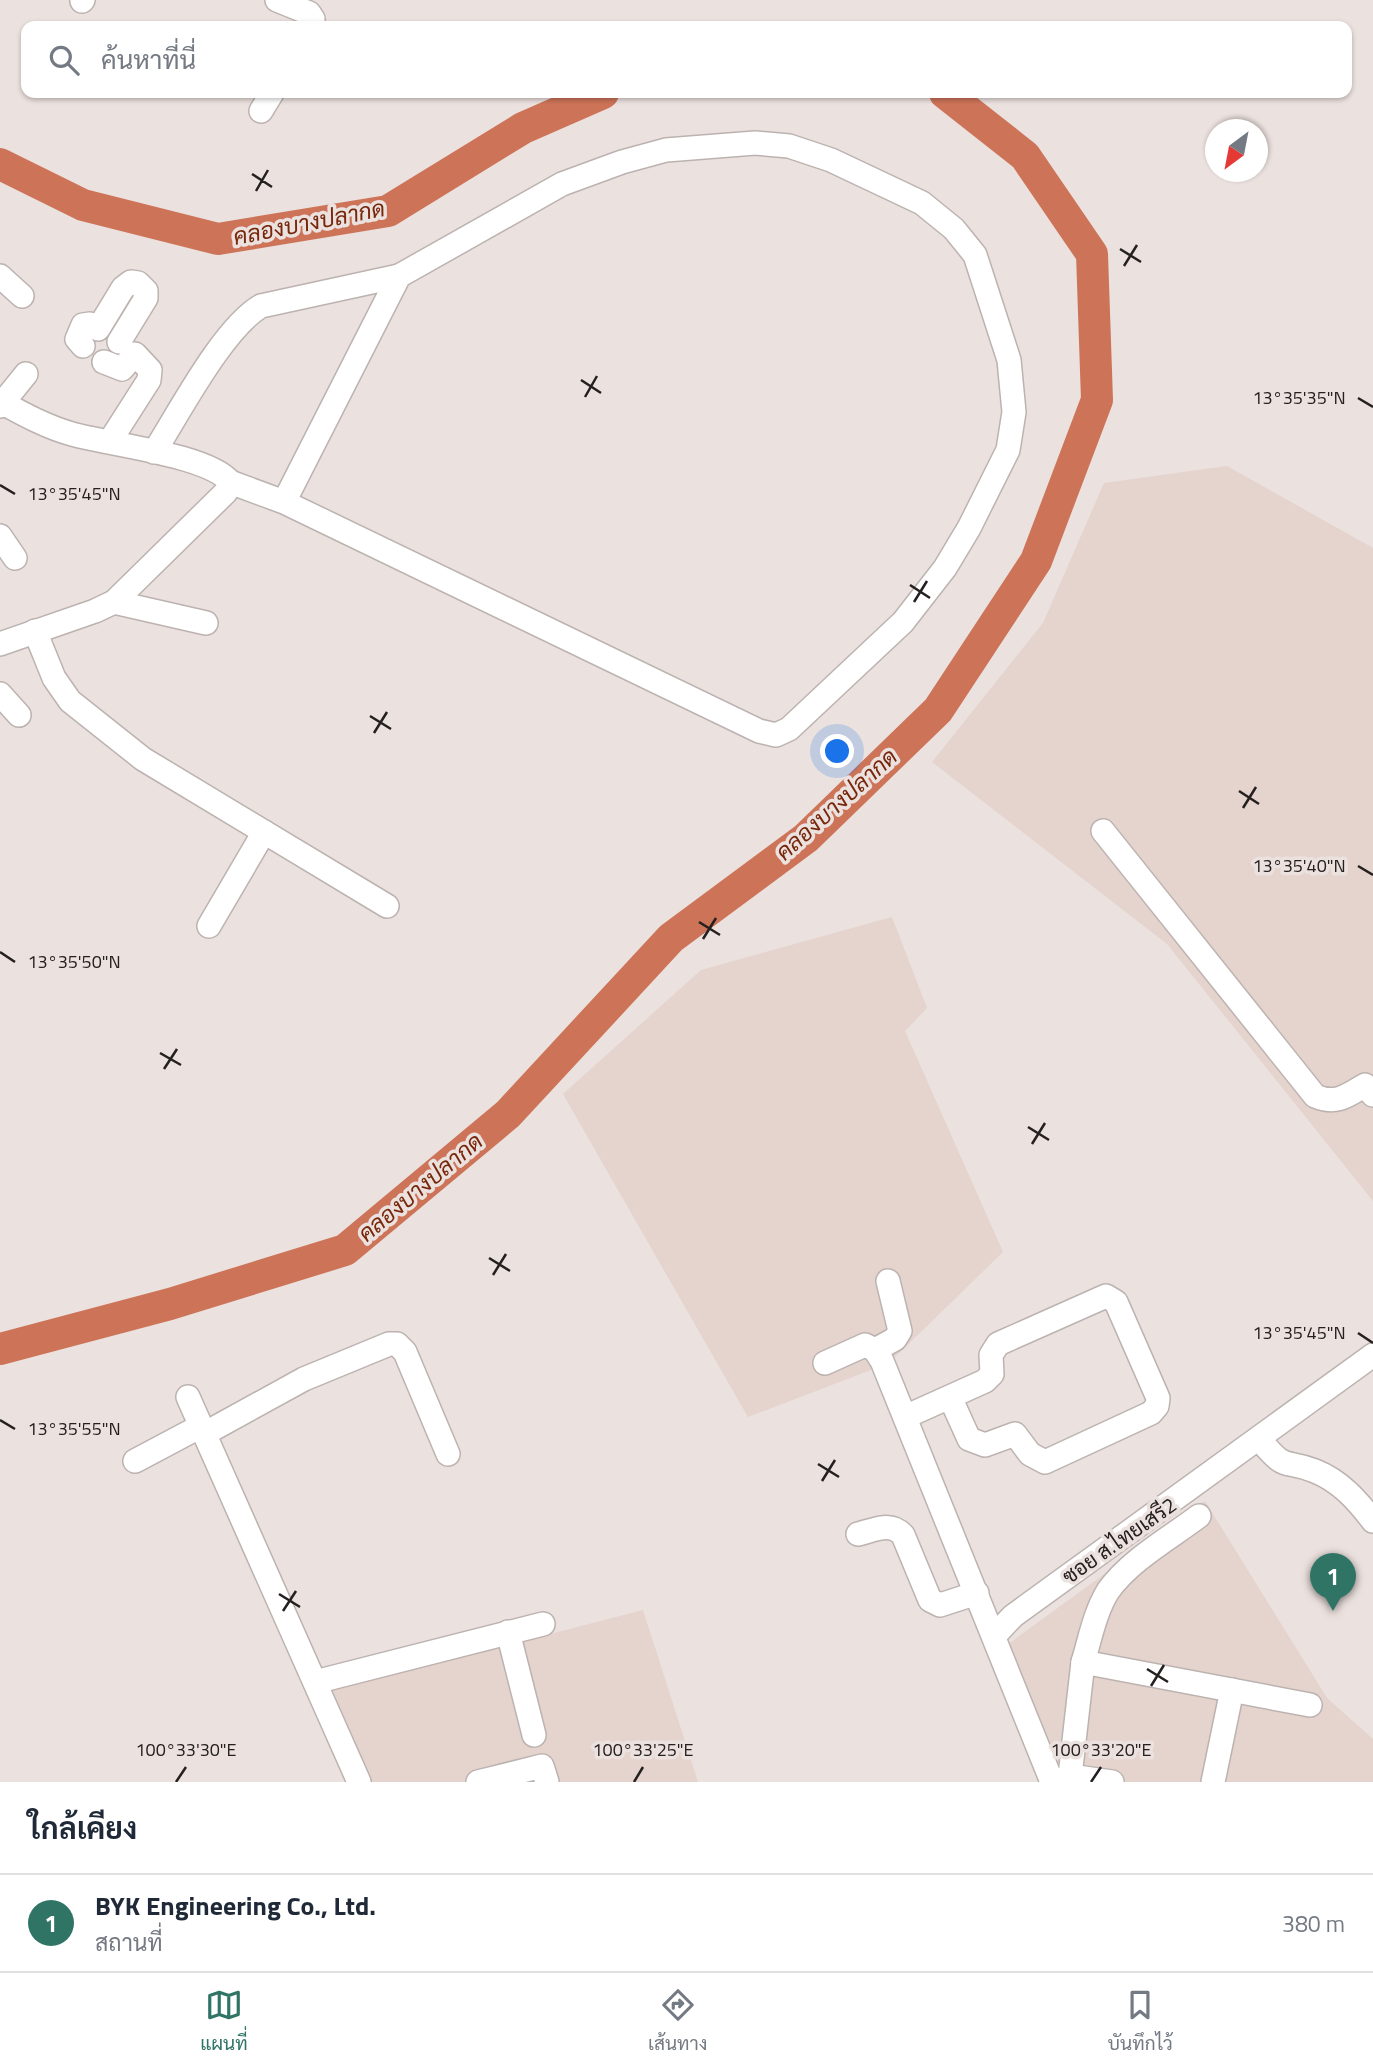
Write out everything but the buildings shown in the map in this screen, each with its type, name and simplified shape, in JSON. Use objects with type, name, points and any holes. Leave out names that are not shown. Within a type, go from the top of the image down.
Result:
[{"type":"street","points":[[277,0],[309,13],[313,21]]},
{"type":"street","points":[[26,374],[1,405],[48,426],[154,452],[225,475],[230,482],[284,502],[760,732],[776,735],[789,729],[903,622],[945,568],[970,528],[1007,450],[1014,412],[1009,360],[975,256],[954,229],[922,203],[831,160],[789,146],[755,143],[666,150],[621,162],[562,184],[399,276],[261,306],[243,318],[154,452]]},
{"type":"street","points":[[0,276],[22,296]]},
{"type":"street","points":[[284,502],[399,276]]},
{"type":"street","points":[[104,362],[122,369],[127,348],[143,307],[146,291],[138,283],[131,282],[122,288],[90,337],[127,348],[150,370],[149,380],[110,441]]},
{"type":"street","points":[[0,644],[114,602],[226,492],[230,482]]},
{"type":"street","points":[[0,536],[15,558]]},
{"type":"street","points":[[114,602],[206,622]]},
{"type":"street","points":[[35,631],[54,678],[70,701],[143,759],[387,906]]},
{"type":"street","points":[[0,694],[19,715]]},
{"type":"street","points":[[1102,831],[1315,1096],[1327,1101],[1340,1100],[1370,1086]]},
{"type":"street","points":[[209,926],[264,832]]},
{"type":"street","points":[[875,1350],[895,1339],[900,1331],[888,1281]]},
{"type":"street","points":[[905,1417],[985,1381],[992,1374],[991,1354],[998,1344],[1106,1296],[1116,1302],[1158,1398],[1157,1406],[1151,1413],[1045,1462],[1030,1454],[1015,1434],[985,1445],[969,1439],[950,1397]]},
{"type":"street","points":[[135,1461],[304,1379],[388,1343],[397,1344],[405,1352],[448,1454]]},
{"type":"street","points":[[825,1363],[865,1345],[875,1350],[978,1593],[995,1635],[996,1648],[1060,1780]]},
{"type":"street","name":"ซอย ส.ไทยเสรี2","points":[[995,1635],[1013,1616],[1260,1440],[1373,1355]]},
{"type":"street","points":[[188,1397],[359,1782]]},
{"type":"street","points":[[1260,1440],[1279,1462],[1314,1471],[1356,1497],[1373,1521]]},
{"type":"street","points":[[1060,1780],[1083,1662],[1107,1593],[1120,1576],[1199,1516]]},
{"type":"street","points":[[858,1534],[890,1526],[896,1528],[903,1535],[930,1600],[940,1605],[978,1593]]},
{"type":"street","points":[[1091,1560],[1107,1593]]},
{"type":"street","points":[[315,1682],[543,1624]]},
{"type":"street","points":[[478,1782],[545,1774],[508,1632]]},
{"type":"street","points":[[1083,1662],[1310,1704]]},
{"type":"street","points":[[1213,1782],[1232,1690]]},
{"type":"street","points":[[1060,1780],[1112,1782]]},
{"type":"shaded area","points":[[1227,466],[1373,548],[1373,1201],[1167,944],[932,762],[1043,623],[1104,483]]},
{"type":"shaded area","points":[[892,917],[927,1008],[905,1031],[1003,1252],[889,1363],[748,1417],[563,1094],[701,970]]},
{"type":"shaded area","points":[[1205,1501],[1327,1698],[1373,1739],[1373,1782],[1057,1782],[1000,1650]]},
{"type":"shaded area","points":[[643,1610],[698,1782],[366,1782],[326,1692]]},
{"type":"waterway","name":"คลองบางปลากด","points":[[0,164],[83,205],[218,239],[388,211],[523,128],[592,98]]},
{"type":"waterway","name":"คลองบางปลากด","points":[[0,1349],[170,1304],[345,1250],[508,1114],[671,938],[806,838],[938,710],[1036,561],[1097,400],[1092,254],[1025,156],[951,98]]},
{"type":"place","name":"BYK Engineering Co., Ltd.","points":[[1333,1611]]}]
